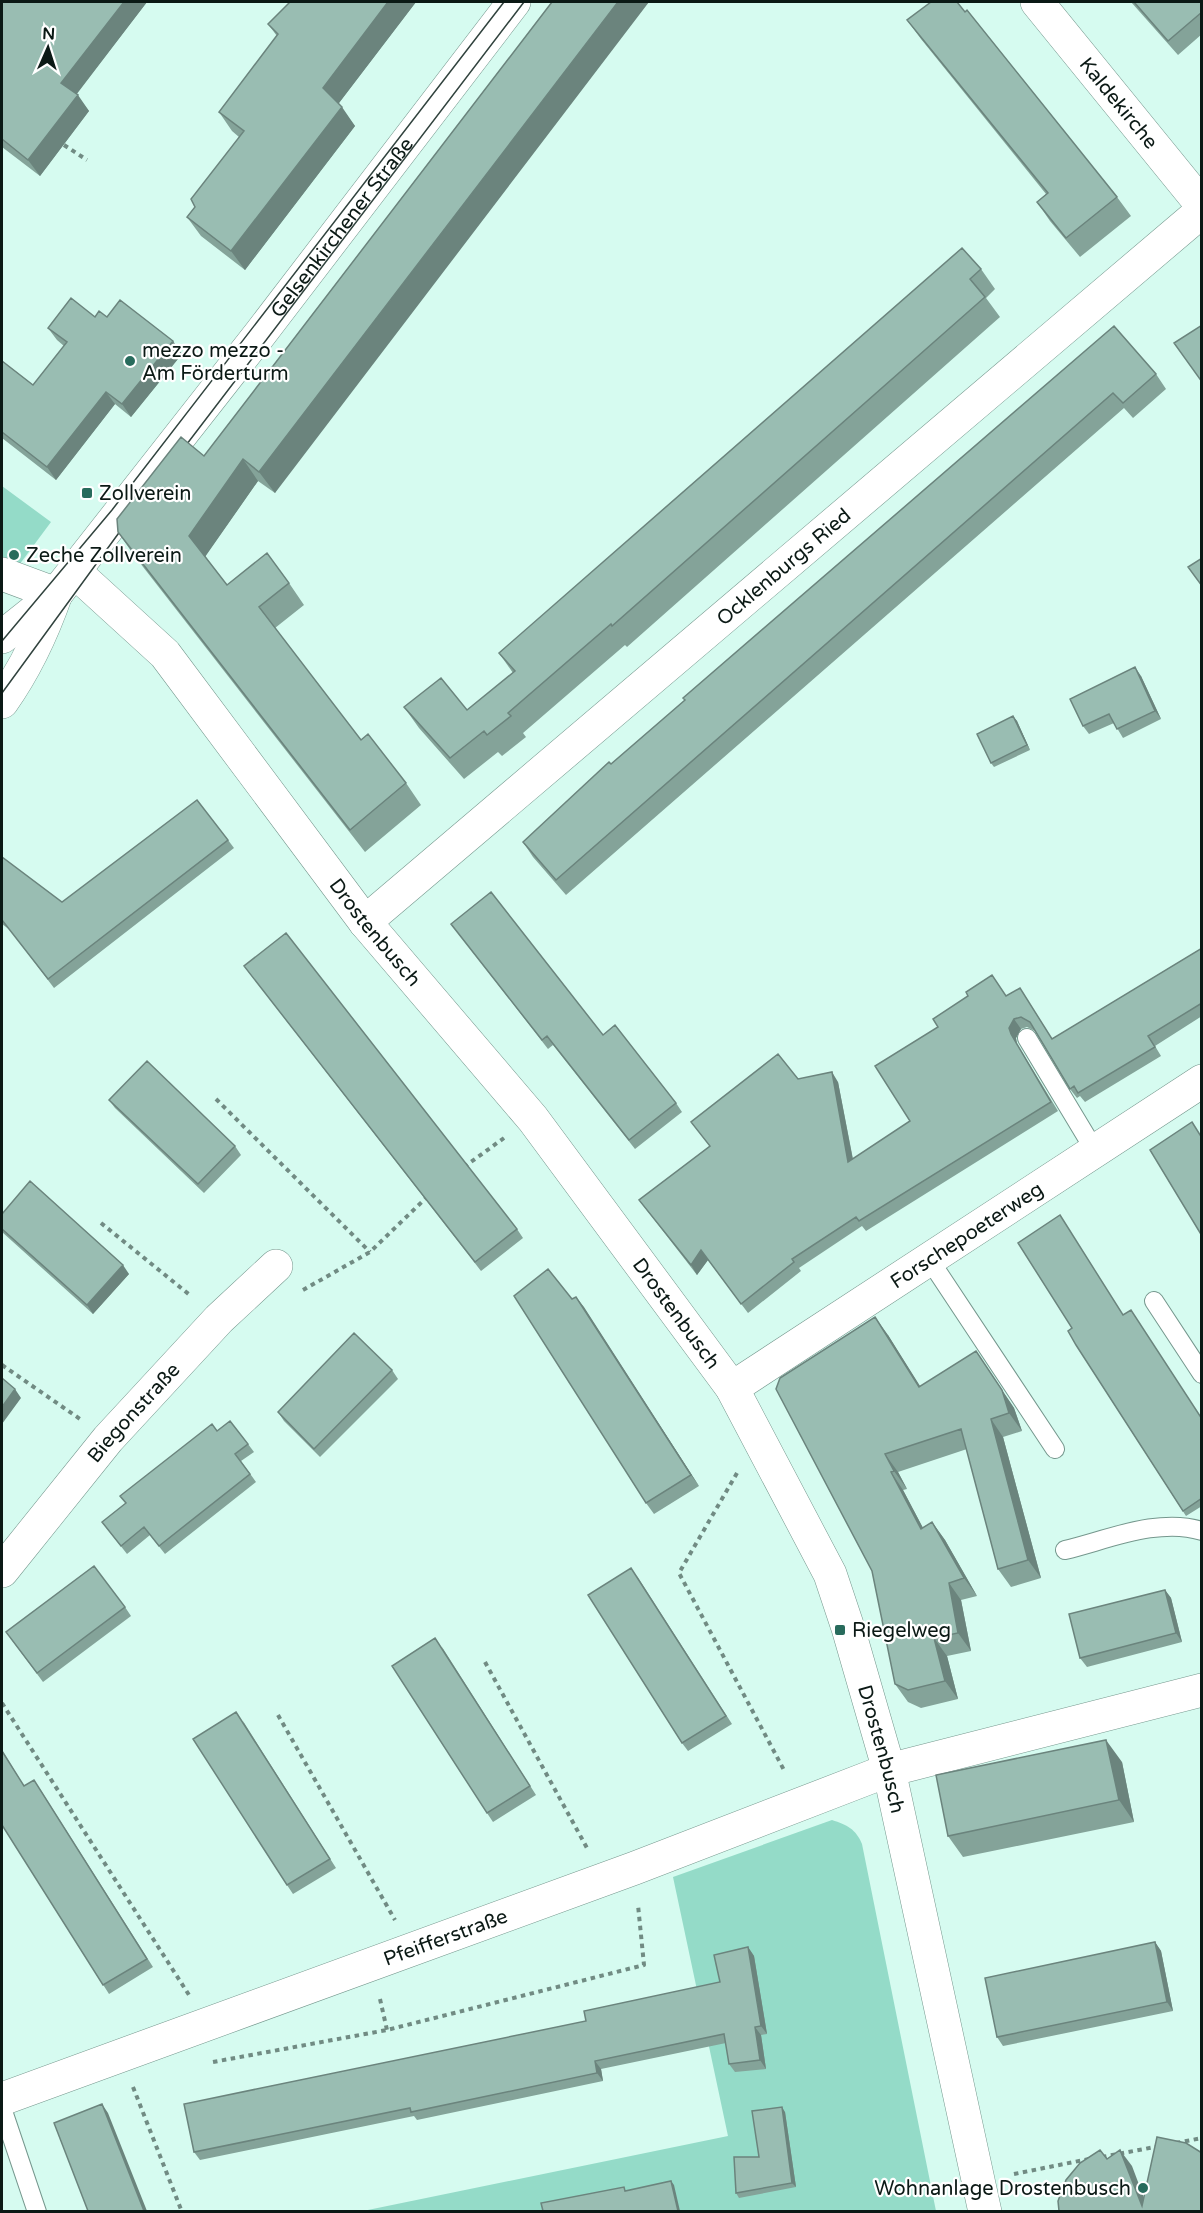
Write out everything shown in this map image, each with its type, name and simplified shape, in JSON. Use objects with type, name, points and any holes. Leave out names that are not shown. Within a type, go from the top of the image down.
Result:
[{"type":"street","name":"Gelsenkirchener Straße","points":[[2,637],[65,583],[514,2]]},
{"type":"street","name":"Kaldekirche","points":[[1036,2],[1202,205]]},
{"type":"street","name":"Ocklenburgs Ried","points":[[365,922],[1202,211]]},
{"type":"street","points":[[2,574],[65,583]]},
{"type":"street","name":"Gelsenkirchener Straße","points":[[2,702],[20,677],[39,642],[65,583]]},
{"type":"street","name":"Drostenbusch","points":[[65,583],[165,654],[365,922],[532,1119],[732,1388],[830,1574],[849,1628],[889,1770],[985,2211]]},
{"type":"street","name":"Forschepoeterweg","points":[[732,1388],[1202,1081]]},
{"type":"street","name":"Biegonstraße","points":[[2,1571],[108,1439],[219,1319],[273,1269]]},
{"type":"street","points":[[889,1770],[1202,1690]]},
{"type":"street","name":"Pfeifferstraße","points":[[2,2099],[635,1868],[889,1770]]},
{"type":"lane","points":[[1027,1038],[1095,1150]]},
{"type":"lane","points":[[929,1259],[1055,1449]]},
{"type":"lane","points":[[1154,1301],[1202,1374]]},
{"type":"lane","points":[[1065,1550],[1151,1528],[1189,1527],[1202,1531]]},
{"type":"lane","points":[[2,2108],[37,2211]]},
{"type":"path","points":[[64,145],[87,160]]},
{"type":"path","points":[[216,1099],[370,1252]]},
{"type":"path","points":[[463,1168],[532,1119]]},
{"type":"path","points":[[273,1269],[303,1290],[370,1252],[436,1190]]},
{"type":"path","points":[[101,1223],[219,1319]]},
{"type":"path","points":[[2,1365],[108,1439]]},
{"type":"path","points":[[759,1436],[679,1573],[802,1804]]},
{"type":"path","points":[[485,1662],[604,1879]]},
{"type":"path","points":[[2,1703],[207,2023]]},
{"type":"path","points":[[278,1714],[412,1949]]},
{"type":"path","points":[[171,2036],[197,2065],[387,2030],[644,1965],[635,1868]]},
{"type":"path","points":[[120,2055],[182,2211]]},
{"type":"path","points":[[980,2180],[1202,2138]]},
{"type":"green space","name":"Zeche Zollverein","points":[[2,486],[51,522],[2,588]]},
{"type":"green space","points":[[832,1820],[850,1828],[862,1844],[936,2211],[358,2212],[728,2136],[673,1877]]},
{"type":"building","points":[[2,2],[124,2],[61,83],[78,95],[28,160],[2,139]]},
{"type":"building","points":[[290,2],[388,2],[323,88],[342,107],[231,251],[187,217],[195,207],[191,199],[244,131],[219,112],[278,34],[268,24]]},
{"type":"building","points":[[552,2],[618,2],[259,472],[243,459],[189,536],[227,585],[267,553],[289,583],[259,607],[361,740],[368,734],[406,783],[350,830],[118,532],[117,519],[181,437],[204,456]]},
{"type":"building","points":[[931,2],[957,2],[965,12],[967,10],[1117,197],[1066,238],[1037,202],[1048,193],[907,20]]},
{"type":"building","points":[[1134,2],[1202,2],[1202,12],[1168,41]]},
{"type":"building","points":[[962,248],[981,269],[970,279],[985,297],[612,626],[611,624],[508,713],[511,716],[487,735],[484,731],[450,758],[404,707],[441,678],[467,710],[515,671],[499,653]]},
{"type":"building","points":[[71,298],[95,317],[99,311],[107,317],[120,300],[173,341],[122,404],[106,392],[47,467],[2,432],[2,361],[33,385],[67,342],[48,328]]},
{"type":"building","points":[[1202,325],[1202,382],[1174,343]]},
{"type":"building","points":[[1114,326],[1156,374],[1123,403],[1113,393],[556,880],[523,842],[609,762],[611,764],[685,700],[683,698]]},
{"type":"building","points":[[1202,558],[1202,586],[1188,567]]},
{"type":"building","points":[[1135,667],[1155,711],[1117,729],[1109,714],[1083,726],[1070,699]]},
{"type":"building","points":[[1013,716],[1027,745],[991,763],[977,734]]},
{"type":"building","points":[[197,800],[228,840],[48,979],[2,920],[2,857],[62,902]]},
{"type":"building","points":[[491,892],[603,1035],[615,1025],[676,1103],[629,1140],[547,1036],[542,1040],[451,924]]},
{"type":"building","points":[[286,933],[517,1229],[475,1262],[244,966]]},
{"type":"building","points":[[1202,948],[1202,1003],[1148,1036],[1155,1047],[1078,1093],[1074,1086],[1070,1089],[1030,1022],[1021,1017],[1014,1019],[1009,1028],[1011,1034],[1051,1102],[859,1221],[856,1217],[792,1259],[794,1262],[741,1304],[701,1250],[691,1265],[639,1200],[710,1146],[691,1122],[778,1054],[798,1079],[832,1072],[848,1162],[910,1121],[875,1066],[938,1027],[933,1019],[968,996],[966,992],[992,975],[1006,996],[1020,988],[1052,1039]]},
{"type":"building","points":[[147,1061],[235,1146],[198,1184],[109,1100]]},
{"type":"building","points":[[1192,1122],[1202,1138],[1202,1236],[1150,1150]]},
{"type":"building","points":[[30,1181],[123,1265],[87,1305],[2,1229],[2,1214]]},
{"type":"building","points":[[1060,1215],[1123,1315],[1131,1310],[1202,1419],[1202,1498],[1183,1511],[1076,1345],[1068,1331],[1072,1328],[1018,1243]]},
{"type":"building","points":[[548,1269],[572,1299],[576,1297],[691,1475],[646,1503],[514,1296]]},
{"type":"building","points":[[875,1317],[919,1387],[976,1351],[1002,1390],[1009,1413],[991,1419],[1028,1560],[998,1569],[961,1429],[885,1454],[894,1471],[891,1472],[921,1529],[932,1522],[964,1578],[949,1583],[958,1633],[934,1638],[945,1681],[908,1690],[895,1684],[872,1571],[776,1389],[780,1378]]},
{"type":"building","points":[[354,1333],[392,1370],[314,1449],[278,1412]]},
{"type":"building","points":[[2,1378],[15,1389],[2,1407]]},
{"type":"building","points":[[230,1421],[248,1444],[235,1454],[250,1474],[159,1546],[144,1527],[121,1546],[102,1522],[126,1503],[120,1496],[212,1424],[217,1431]]},
{"type":"building","points":[[94,1566],[125,1607],[37,1673],[6,1632]]},
{"type":"building","points":[[631,1568],[726,1716],[682,1743],[588,1595]]},
{"type":"building","points":[[1165,1590],[1176,1633],[1080,1658],[1069,1614]]},
{"type":"building","points":[[435,1638],[530,1786],[487,1813],[392,1666]]},
{"type":"building","points":[[236,1712],[330,1859],[287,1885],[193,1739]]},
{"type":"building","points":[[1106,1740],[1119,1800],[948,1836],[936,1775]]},
{"type":"building","points":[[2,1751],[24,1786],[34,1780],[147,1959],[103,1985],[2,1825]]},
{"type":"building","points":[[1155,1942],[1167,2002],[997,2037],[985,1978]]},
{"type":"building","points":[[748,1947],[761,2026],[755,2027],[760,2060],[729,2064],[724,2034],[595,2061],[597,2073],[411,2112],[410,2108],[194,2152],[184,2104],[586,2021],[584,2011],[720,1982],[714,1955]]},
{"type":"building","points":[[102,2104],[144,2211],[88,2211],[54,2123]]},
{"type":"building","points":[[782,2107],[792,2183],[736,2193],[734,2157],[759,2157],[752,2111]]},
{"type":"building","name":"Wohnanlage Drostenbusch","points":[[1157,2137],[1186,2143],[1202,2153],[1202,2211],[1059,2211],[1058,2201],[1066,2180],[1080,2163],[1100,2150],[1107,2159],[1120,2150],[1142,2206]]},
{"type":"building","points":[[671,2181],[678,2211],[543,2211],[541,2203],[624,2187],[625,2191]]},
{"type":"tram line","points":[[2,641],[112,510],[504,2]]},
{"type":"tram line","points":[[177,457],[524,2]]},
{"type":"tram line","points":[[2,693],[129,519]]},
{"type":"place","name":"mezzo mezzo - Am Förderturm","points":[[130,361]]},
{"type":"place","name":"Zollverein","points":[[87,493]]},
{"type":"place","name":"Zeche Zollverein","points":[[14,555]]},
{"type":"place","name":"Riegelweg","points":[[840,1630]]},
{"type":"place","name":"Wohnanlage Drostenbusch","points":[[1143,2188]]}]
